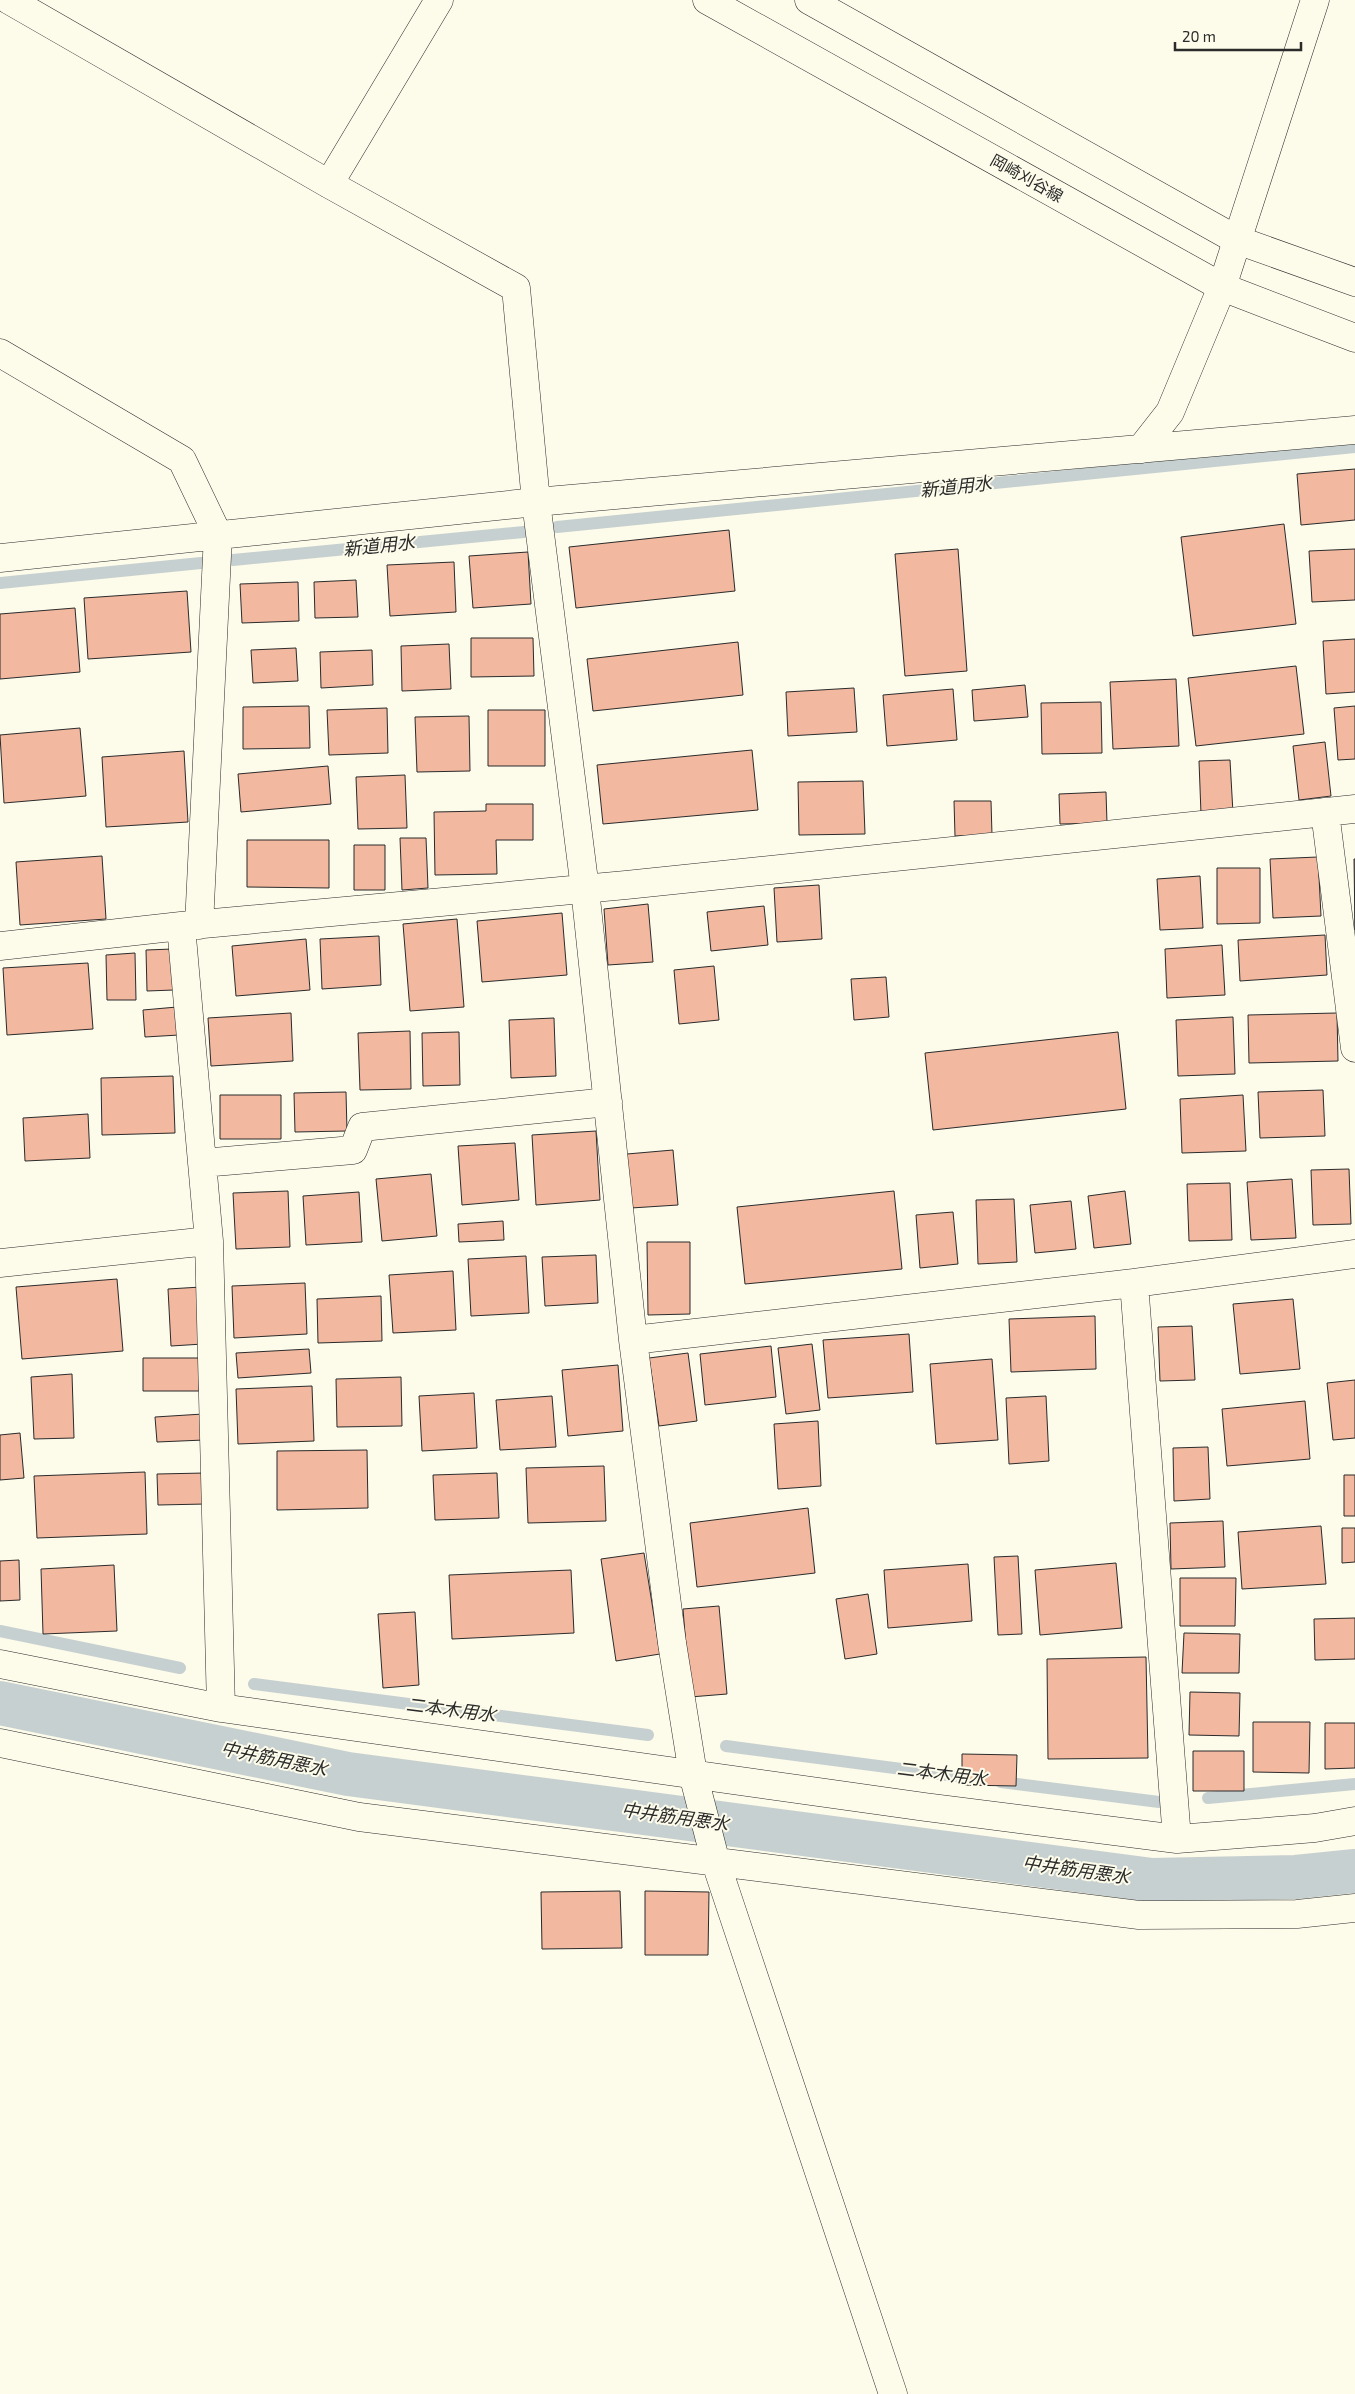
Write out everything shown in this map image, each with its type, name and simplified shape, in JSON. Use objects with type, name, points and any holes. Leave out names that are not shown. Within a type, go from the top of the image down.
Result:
[{"type":"street","points":[[9,0],[329,184],[516,288],[536,502],[585,889],[633,1340],[672,1642],[693,1774],[716,1863],[893,2394]]},
{"type":"street","points":[[329,184],[440,0]]},
{"type":"street","name":"岡崎刈谷線","points":[[707,0],[1222,287],[1355,338]]},
{"type":"street","points":[[809,0],[1237,240],[1355,282]]},
{"type":"street","points":[[1141,449],[1170,412],[1222,287],[1315,0]]},
{"type":"street","points":[[0,353],[182,460],[218,535],[190,925],[202,1163],[209,1241],[221,1708]]},
{"type":"street","points":[[0,558],[536,502],[1355,430]]},
{"type":"street","points":[[0,946],[190,925],[585,889],[1355,809]]},
{"type":"street","points":[[1325,812],[1355,1048]]},
{"type":"street","points":[[202,1163],[353,1150],[362,1127],[608,1102]]},
{"type":"street","points":[[0,1264],[209,1241]]},
{"type":"street","points":[[633,1340],[1134,1282],[1355,1254]]},
{"type":"street","points":[[1134,1282],[1177,1839]]},
{"type":"street","points":[[0,1664],[221,1708],[1177,1839],[1315,1828],[1355,1821]]},
{"type":"street","points":[[0,1743],[359,1816],[1139,1916],[1297,1914],[1355,1908]]},
{"type":"building","points":[[1355,469],[1355,520],[1301,525],[1297,474]]},
{"type":"building","points":[[1284,524],[1296,624],[1193,636],[1181,537]]},
{"type":"building","points":[[729,530],[735,591],[576,608],[569,547]]},
{"type":"building","points":[[958,549],[967,671],[905,676],[895,554]]},
{"type":"building","points":[[1355,549],[1355,600],[1312,602],[1309,551]]},
{"type":"building","points":[[528,552],[531,604],[473,608],[469,556]]},
{"type":"building","points":[[454,562],[456,612],[390,616],[387,565]]},
{"type":"building","points":[[356,580],[358,617],[315,618],[314,582]]},
{"type":"building","points":[[298,582],[299,621],[242,623],[240,584]]},
{"type":"building","points":[[187,591],[191,652],[88,659],[84,598]]},
{"type":"building","points":[[75,608],[80,672],[0,679],[0,614]]},
{"type":"building","points":[[471,638],[533,638],[534,676],[471,677]]},
{"type":"building","points":[[1355,639],[1355,692],[1326,694],[1323,641]]},
{"type":"building","points":[[738,642],[743,695],[593,711],[587,659]]},
{"type":"building","points":[[449,644],[451,689],[402,691],[401,646]]},
{"type":"building","points":[[296,648],[298,681],[253,683],[251,650]]},
{"type":"building","points":[[372,650],[373,685],[321,688],[320,652]]},
{"type":"building","points":[[1296,666],[1304,734],[1196,746],[1188,678]]},
{"type":"building","points":[[1176,679],[1179,746],[1113,749],[1110,682]]},
{"type":"building","points":[[1025,685],[1028,717],[974,721],[972,690]]},
{"type":"building","points":[[854,688],[857,732],[788,736],[786,692]]},
{"type":"building","points":[[953,689],[957,740],[887,746],[883,695]]},
{"type":"building","points":[[1101,702],[1102,753],[1042,754],[1041,703]]},
{"type":"building","points":[[309,706],[310,748],[243,749],[243,707]]},
{"type":"building","points":[[1355,706],[1355,759],[1338,760],[1334,708]]},
{"type":"building","points":[[387,708],[388,753],[329,755],[327,710]]},
{"type":"building","points":[[488,710],[545,710],[545,766],[488,766]]},
{"type":"building","points":[[469,716],[470,771],[417,772],[415,717]]},
{"type":"building","points":[[80,728],[86,796],[4,803],[0,735]]},
{"type":"building","points":[[1325,742],[1331,796],[1299,800],[1293,746]]},
{"type":"building","points":[[752,750],[758,810],[603,824],[597,765]]},
{"type":"building","points":[[184,751],[188,822],[106,827],[102,757]]},
{"type":"building","points":[[1230,760],[1233,813],[1201,814],[1199,761]]},
{"type":"building","points":[[328,766],[331,804],[241,812],[238,774]]},
{"type":"building","points":[[405,775],[407,828],[358,829],[356,777]]},
{"type":"building","points":[[863,781],[865,834],[799,835],[798,782]]},
{"type":"building","points":[[1106,792],[1107,823],[1060,824],[1059,794]]},
{"type":"building","points":[[954,801],[991,801],[992,835],[955,836]]},
{"type":"building","points":[[486,804],[533,804],[533,840],[496,840],[497,874],[435,875],[434,812],[486,811]]},
{"type":"building","points":[[400,838],[426,838],[428,888],[402,890]]},
{"type":"building","points":[[247,840],[329,840],[329,888],[247,887]]},
{"type":"building","points":[[354,845],[385,845],[385,890],[354,890]]},
{"type":"building","points":[[102,856],[106,919],[20,925],[16,862]]},
{"type":"building","points":[[1318,857],[1321,916],[1273,918],[1270,859]]},
{"type":"building","points":[[1354,859],[1355,859],[1355,930]]},
{"type":"building","points":[[1217,868],[1260,868],[1260,923],[1217,924]]},
{"type":"building","points":[[1200,876],[1203,928],[1160,930],[1157,879]]},
{"type":"building","points":[[819,885],[822,939],[777,942],[774,888]]},
{"type":"building","points":[[648,904],[653,962],[608,965],[604,909]]},
{"type":"building","points":[[764,906],[768,945],[711,951],[707,912]]},
{"type":"building","points":[[562,913],[567,975],[482,982],[477,921]]},
{"type":"building","points":[[457,919],[464,1007],[410,1011],[403,924]]},
{"type":"building","points":[[1325,935],[1327,975],[1240,981],[1238,940]]},
{"type":"building","points":[[379,936],[381,985],[322,989],[320,939]]},
{"type":"building","points":[[306,939],[310,990],[236,996],[232,946]]},
{"type":"building","points":[[1222,945],[1225,995],[1167,998],[1165,949]]},
{"type":"building","points":[[173,949],[174,990],[147,991],[146,950]]},
{"type":"building","points":[[135,953],[136,1000],[107,1000],[106,955]]},
{"type":"building","points":[[88,963],[93,1029],[7,1035],[3,968]]},
{"type":"building","points":[[714,966],[719,1020],[679,1024],[674,970]]},
{"type":"building","points":[[886,977],[889,1017],[854,1020],[851,979]]},
{"type":"building","points":[[177,1007],[179,1035],[145,1037],[143,1010]]},
{"type":"building","points":[[291,1013],[293,1061],[211,1066],[208,1018]]},
{"type":"building","points":[[1337,1013],[1338,1061],[1249,1063],[1248,1015]]},
{"type":"building","points":[[1233,1017],[1235,1074],[1178,1076],[1176,1020]]},
{"type":"building","points":[[554,1018],[556,1076],[511,1078],[509,1020]]},
{"type":"building","points":[[410,1031],[411,1089],[360,1090],[358,1033]]},
{"type":"building","points":[[459,1032],[460,1085],[423,1086],[422,1033]]},
{"type":"building","points":[[1118,1032],[1126,1109],[933,1130],[925,1053]]},
{"type":"building","points":[[173,1076],[175,1133],[102,1135],[101,1078]]},
{"type":"building","points":[[1323,1090],[1325,1136],[1260,1138],[1258,1092]]},
{"type":"building","points":[[346,1092],[347,1131],[295,1132],[294,1093]]},
{"type":"building","points":[[220,1095],[281,1095],[281,1139],[220,1139]]},
{"type":"building","points":[[1243,1095],[1246,1151],[1182,1153],[1180,1099]]},
{"type":"building","points":[[88,1114],[90,1158],[25,1161],[23,1118]]},
{"type":"building","points":[[596,1131],[600,1200],[536,1205],[532,1135]]},
{"type":"building","points":[[515,1143],[519,1200],[462,1205],[458,1146]]},
{"type":"building","points":[[673,1150],[678,1205],[631,1208],[627,1154]]},
{"type":"building","points":[[1349,1169],[1351,1224],[1313,1225],[1311,1170]]},
{"type":"building","points":[[431,1174],[437,1236],[382,1241],[376,1179]]},
{"type":"building","points":[[1292,1179],[1296,1238],[1251,1240],[1247,1182]]},
{"type":"building","points":[[1230,1183],[1232,1240],[1189,1241],[1187,1184]]},
{"type":"building","points":[[288,1191],[290,1247],[236,1249],[233,1193]]},
{"type":"building","points":[[894,1191],[902,1269],[745,1284],[737,1207]]},
{"type":"building","points":[[1125,1191],[1131,1244],[1094,1248],[1088,1196]]},
{"type":"building","points":[[359,1192],[362,1242],[306,1245],[303,1196]]},
{"type":"building","points":[[1014,1199],[1017,1262],[978,1264],[976,1200]]},
{"type":"building","points":[[1071,1201],[1076,1249],[1035,1253],[1030,1205]]},
{"type":"building","points":[[953,1212],[958,1264],[920,1268],[916,1215]]},
{"type":"building","points":[[503,1221],[504,1240],[459,1242],[458,1224]]},
{"type":"building","points":[[647,1242],[690,1242],[690,1314],[648,1315]]},
{"type":"building","points":[[596,1255],[598,1303],[545,1306],[542,1257]]},
{"type":"building","points":[[526,1256],[529,1313],[471,1316],[468,1259]]},
{"type":"building","points":[[453,1271],[456,1330],[393,1333],[389,1275]]},
{"type":"building","points":[[117,1279],[123,1351],[22,1359],[16,1287]]},
{"type":"building","points":[[305,1283],[307,1334],[234,1338],[232,1286]]},
{"type":"building","points":[[201,1287],[203,1344],[171,1346],[168,1289]]},
{"type":"building","points":[[381,1296],[382,1341],[318,1343],[317,1299]]},
{"type":"building","points":[[1293,1299],[1300,1369],[1240,1374],[1233,1304]]},
{"type":"building","points":[[1095,1316],[1096,1369],[1011,1372],[1009,1319]]},
{"type":"building","points":[[1192,1326],[1195,1380],[1160,1381],[1158,1327]]},
{"type":"building","points":[[909,1334],[913,1392],[828,1398],[823,1340]]},
{"type":"building","points":[[812,1344],[820,1410],[786,1414],[778,1348]]},
{"type":"building","points":[[771,1346],[776,1397],[705,1405],[700,1354]]},
{"type":"building","points":[[309,1349],[311,1373],[238,1378],[236,1353]]},
{"type":"building","points":[[688,1353],[697,1421],[659,1426],[649,1358]]},
{"type":"building","points":[[143,1358],[199,1358],[199,1391],[143,1391]]},
{"type":"building","points":[[992,1359],[998,1440],[936,1444],[930,1364]]},
{"type":"building","points":[[618,1365],[623,1431],[568,1436],[562,1370]]},
{"type":"building","points":[[72,1374],[74,1438],[34,1439],[31,1377]]},
{"type":"building","points":[[401,1377],[402,1426],[337,1427],[336,1379]]},
{"type":"building","points":[[1355,1380],[1355,1438],[1333,1440],[1327,1383]]},
{"type":"building","points":[[312,1386],[314,1441],[238,1444],[236,1389]]},
{"type":"building","points":[[474,1393],[477,1448],[422,1451],[419,1396]]},
{"type":"building","points":[[552,1396],[556,1447],[500,1450],[496,1400]]},
{"type":"building","points":[[1046,1396],[1049,1461],[1009,1464],[1006,1398]]},
{"type":"building","points":[[1305,1401],[1310,1459],[1227,1466],[1222,1409]]},
{"type":"building","points":[[203,1414],[204,1440],[157,1442],[155,1417]]},
{"type":"building","points":[[818,1421],[821,1486],[778,1489],[774,1424]]},
{"type":"building","points":[[20,1433],[24,1478],[0,1480],[0,1435]]},
{"type":"building","points":[[1208,1447],[1210,1499],[1174,1501],[1173,1448]]},
{"type":"building","points":[[367,1450],[368,1508],[277,1510],[277,1451]]},
{"type":"building","points":[[604,1466],[606,1521],[528,1523],[526,1468]]},
{"type":"building","points":[[145,1472],[147,1534],[37,1538],[34,1476]]},
{"type":"building","points":[[205,1473],[206,1504],[158,1505],[157,1474]]},
{"type":"building","points":[[497,1473],[499,1518],[435,1520],[433,1475]]},
{"type":"building","points":[[1344,1475],[1355,1475],[1355,1516],[1344,1516]]},
{"type":"building","points":[[808,1508],[815,1573],[697,1587],[690,1523]]},
{"type":"building","points":[[1223,1521],[1225,1567],[1171,1569],[1170,1523]]},
{"type":"building","points":[[1321,1526],[1326,1584],[1242,1589],[1238,1532]]},
{"type":"building","points":[[1342,1528],[1355,1528],[1355,1562],[1342,1563]]},
{"type":"building","points":[[644,1553],[660,1654],[616,1661],[601,1559]]},
{"type":"building","points":[[1018,1556],[1022,1634],[998,1635],[994,1557]]},
{"type":"building","points":[[19,1560],[20,1600],[0,1601],[0,1561]]},
{"type":"building","points":[[1116,1563],[1122,1628],[1040,1635],[1035,1570]]},
{"type":"building","points":[[968,1564],[972,1621],[888,1628],[884,1570]]},
{"type":"building","points":[[114,1565],[117,1631],[43,1634],[41,1569]]},
{"type":"building","points":[[571,1570],[574,1633],[452,1639],[449,1575]]},
{"type":"building","points":[[1180,1578],[1236,1578],[1235,1626],[1180,1626]]},
{"type":"building","points":[[868,1594],[877,1654],[845,1659],[836,1599]]},
{"type":"building","points":[[719,1606],[727,1694],[690,1697],[683,1609]]},
{"type":"building","points":[[415,1612],[419,1685],[383,1688],[378,1614]]},
{"type":"building","points":[[1355,1618],[1355,1659],[1315,1660],[1314,1619]]},
{"type":"building","points":[[1184,1633],[1240,1634],[1239,1673],[1182,1673]]},
{"type":"building","points":[[1146,1657],[1148,1758],[1048,1759],[1047,1659]]},
{"type":"building","points":[[1190,1692],[1240,1693],[1239,1736],[1189,1735]]},
{"type":"building","points":[[1253,1722],[1310,1722],[1309,1773],[1253,1772]]},
{"type":"building","points":[[1325,1723],[1355,1723],[1355,1768],[1325,1769]]},
{"type":"building","points":[[1193,1751],[1244,1751],[1244,1791],[1193,1791]]},
{"type":"building","points":[[962,1754],[1017,1755],[1016,1786],[962,1785]]},
{"type":"building","points":[[620,1891],[622,1948],[542,1949],[541,1892]]},
{"type":"building","points":[[645,1891],[709,1892],[708,1955],[645,1955]]},
{"type":"waterway","name":"新道用水","points":[[557,527],[1355,447]]},
{"type":"waterway","name":"新道用水","points":[[233,560],[524,532]]},
{"type":"waterway","name":"新道用水","points":[[0,583],[201,563]]},
{"type":"waterway","name":"二本木用水","points":[[0,1631],[180,1668]]},
{"type":"waterway","name":"二本木用水","points":[[254,1684],[648,1735]]},
{"type":"waterway","name":"中井筋用悪水","points":[[0,1703],[348,1774],[1152,1880],[1296,1877],[1355,1871]]},
{"type":"waterway","name":"二本木用水","points":[[726,1746],[978,1779]]},
{"type":"waterway","name":"二本木用水","points":[[1001,1782],[1159,1802]]},
{"type":"waterway","name":"二本木用水","points":[[1208,1798],[1355,1784]]}]
